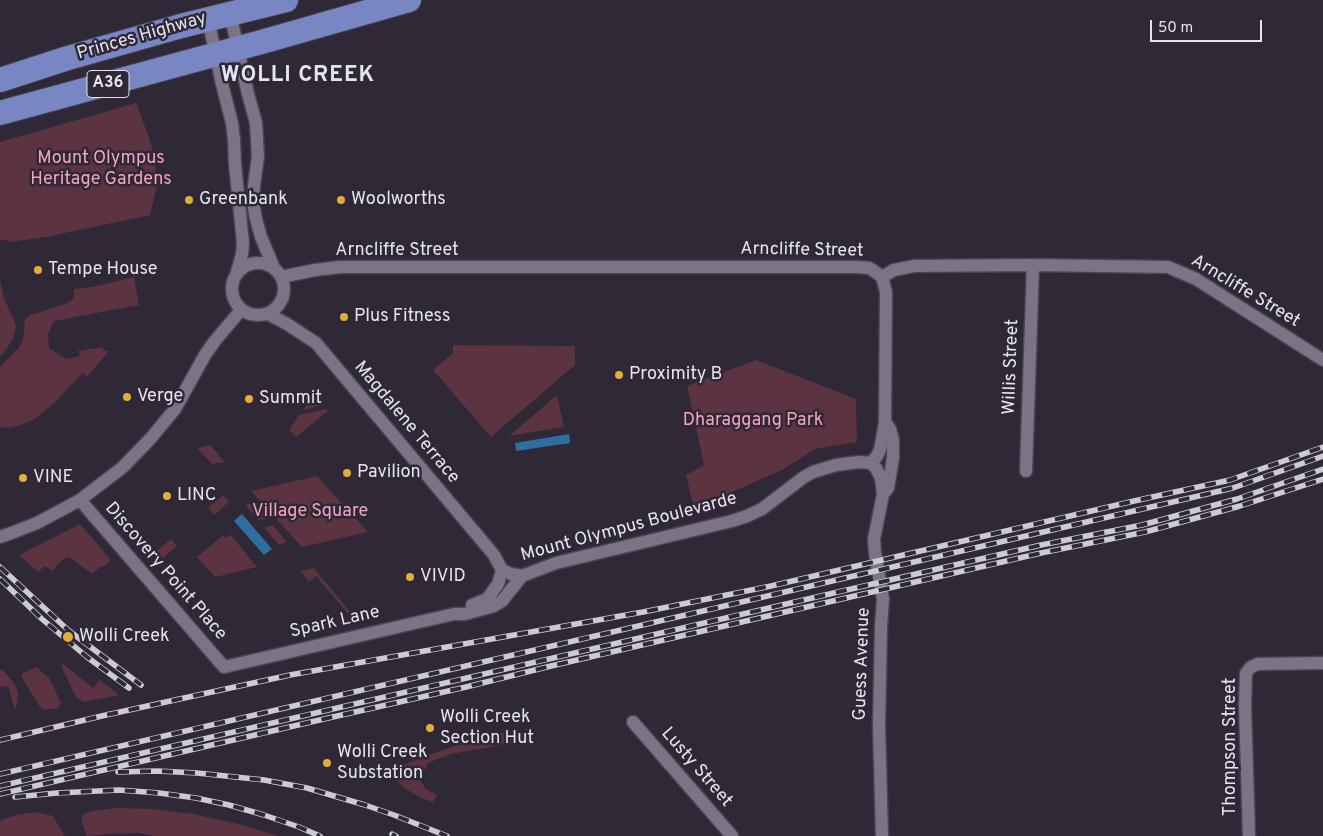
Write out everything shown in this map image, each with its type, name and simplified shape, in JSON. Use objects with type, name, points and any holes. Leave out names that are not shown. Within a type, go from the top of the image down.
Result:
[{"type":"highway","name":"Princes Highway","points":[[0,80],[68,58],[219,16],[286,0]]},
{"type":"highway","name":"Princes Highway","points":[[0,113],[409,0]]},
{"type":"street","points":[[219,16],[226,52],[230,116],[234,140],[243,243],[237,272]]},
{"type":"street","points":[[219,16],[226,52],[248,94],[256,123],[258,156],[253,202],[256,219],[261,237],[284,285],[284,294],[281,302],[276,309],[268,314],[254,316],[247,314],[236,305],[231,292],[233,278],[243,267],[250,264],[266,264],[277,272]]},
{"type":"street","name":"Willis Street","points":[[1026,471],[1033,265]]},
{"type":"street","name":"Arncliffe Street","points":[[277,272],[340,267],[857,267],[869,268],[882,277],[894,270],[914,266],[1168,267],[1196,279],[1323,360]]},
{"type":"street","name":"Guess Avenue","points":[[882,277],[886,292],[885,422],[880,450],[871,463],[881,478],[883,494],[874,540],[883,599],[879,726],[882,836]]},
{"type":"street","points":[[0,537],[37,523],[80,500],[123,467],[175,409],[214,342],[241,310]]},
{"type":"street","name":"Magdalene Terrace","points":[[268,314],[316,343],[494,555],[502,570]]},
{"type":"street","name":"Guess Avenue","points":[[883,494],[888,488],[893,458],[893,440],[890,429],[885,422]]},
{"type":"street","name":"Mount Olympus Boulevarde","points":[[502,570],[522,576],[556,563],[732,521],[762,509],[813,472],[836,465],[859,462],[871,463]]},
{"type":"street","name":"Discovery Point Place","points":[[80,500],[224,666]]},
{"type":"street","name":"Spark Lane","points":[[454,614],[461,609],[487,599],[498,584],[502,570]]},
{"type":"street","name":"Spark Lane","points":[[224,666],[454,614],[465,614],[494,606],[502,601],[522,576]]},
{"type":"street","name":"Thompson Street","points":[[1250,836],[1245,706],[1248,670],[1258,664],[1323,663]]},
{"type":"street","name":"Lusty Street","points":[[634,722],[732,836]]},
{"type":"green space","name":"Mount Olympus Heritage Gardens","points":[[136,103],[149,137],[155,160],[157,185],[150,215],[46,237],[11,242],[0,239],[0,142]]},
{"type":"green space","points":[[134,277],[139,305],[54,321],[48,334],[49,348],[66,359],[80,356],[78,351],[103,347],[103,351],[109,351],[87,377],[83,373],[54,403],[35,419],[8,428],[0,427],[0,367],[19,348],[23,339],[25,319],[31,315],[68,303],[74,298],[74,289],[92,287]]},
{"type":"green space","points":[[0,279],[4,299],[16,327],[13,339],[0,356]]},
{"type":"green space","points":[[453,345],[575,346],[575,365],[491,437],[433,370],[453,353]]},
{"type":"green space","name":"Dharaggang Park","points":[[756,360],[856,399],[857,442],[815,449],[784,469],[694,509],[686,475],[704,465],[687,386]]},
{"type":"green space","points":[[314,394],[323,405],[303,410]]},
{"type":"green space","points":[[557,395],[564,427],[509,436]]},
{"type":"green space","points":[[326,409],[328,411],[296,437],[289,430],[299,415]]},
{"type":"green space","points":[[210,445],[225,462],[212,464],[197,448]]},
{"type":"green space","name":"Village Square","points":[[317,476],[368,532],[302,547],[251,491]]},
{"type":"green space","points":[[223,495],[229,502],[214,515],[208,508]]},
{"type":"green space","points":[[254,503],[267,519],[258,520],[245,505]]},
{"type":"green space","points":[[80,524],[111,560],[92,574],[69,557],[63,559],[52,571],[45,566],[38,572],[19,555]]},
{"type":"green space","points":[[273,525],[287,542],[279,545],[264,528]]},
{"type":"green space","points":[[223,535],[226,538],[231,535],[257,567],[215,577],[197,557]]},
{"type":"green space","points":[[171,539],[177,546],[161,559],[155,552]]},
{"type":"green space","points":[[314,568],[359,622],[356,623],[316,576],[309,582],[300,571]]},
{"type":"green space","points":[[63,664],[93,688],[100,680],[119,695],[83,702],[76,697],[61,666]]},
{"type":"green space","points":[[36,667],[49,678],[61,703],[58,708],[45,710],[40,707],[22,678],[22,674]]},
{"type":"green space","points":[[2,669],[15,684],[18,693],[15,710],[8,686],[0,687],[0,671]]},
{"type":"green space","points":[[510,731],[513,743],[451,754],[428,763],[420,780],[426,789],[437,795],[433,802],[419,797],[403,787],[387,771],[448,748]]},
{"type":"green space","points":[[117,808],[153,809],[193,814],[243,825],[278,836],[155,836],[138,833],[87,836],[82,823],[82,815],[92,811]]},
{"type":"green space","points":[[36,812],[53,816],[65,836],[0,836],[0,822],[2,820],[16,815]]},
{"type":"water","points":[[569,434],[570,443],[516,451],[515,443]]},
{"type":"water","points":[[242,514],[272,549],[264,555],[234,521]]},
{"type":"railway","points":[[0,740],[290,675],[643,612],[771,586],[1230,480],[1323,447]]},
{"type":"railway","points":[[0,774],[1233,488],[1323,456]]},
{"type":"railway","points":[[0,786],[1041,545],[1142,525],[1237,499],[1323,469]]},
{"type":"railway","points":[[0,794],[1041,553],[1145,532],[1240,506],[1323,479]]},
{"type":"railway","points":[[0,567],[68,630],[141,685]]},
{"type":"railway","points":[[0,579],[42,619],[87,657],[129,688]]},
{"type":"railway","points":[[118,772],[197,773],[264,780],[307,788],[365,805],[447,836]]},
{"type":"railway","points":[[15,797],[119,790],[159,793],[229,805],[264,815],[320,836]]},
{"type":"railway","points":[[392,834],[396,836]]},
{"type":"place","name":"Greenbank","points":[[189,200]]},
{"type":"place","name":"Woolworths","points":[[341,200]]},
{"type":"place","name":"Tempe House","points":[[38,270]]},
{"type":"place","name":"Plus Fitness","points":[[344,317]]},
{"type":"place","name":"Proximity B","points":[[619,375]]},
{"type":"place","name":"Verge","points":[[127,397]]},
{"type":"place","name":"Summit","points":[[249,399]]},
{"type":"place","name":"Pavilion","points":[[347,473]]},
{"type":"place","name":"VINE","points":[[23,478]]},
{"type":"place","name":"LINC","points":[[167,496]]},
{"type":"place","name":"VIVID","points":[[410,577]]},
{"type":"place","name":"Wolli Creek","points":[[68,637]]},
{"type":"place","name":"Wolli Creek Section Hut","points":[[430,728]]},
{"type":"place","name":"Wolli Creek Substation","points":[[327,763]]},
{"type":"district","name":"WOLLI CREEK","points":[[298,77]]}]
